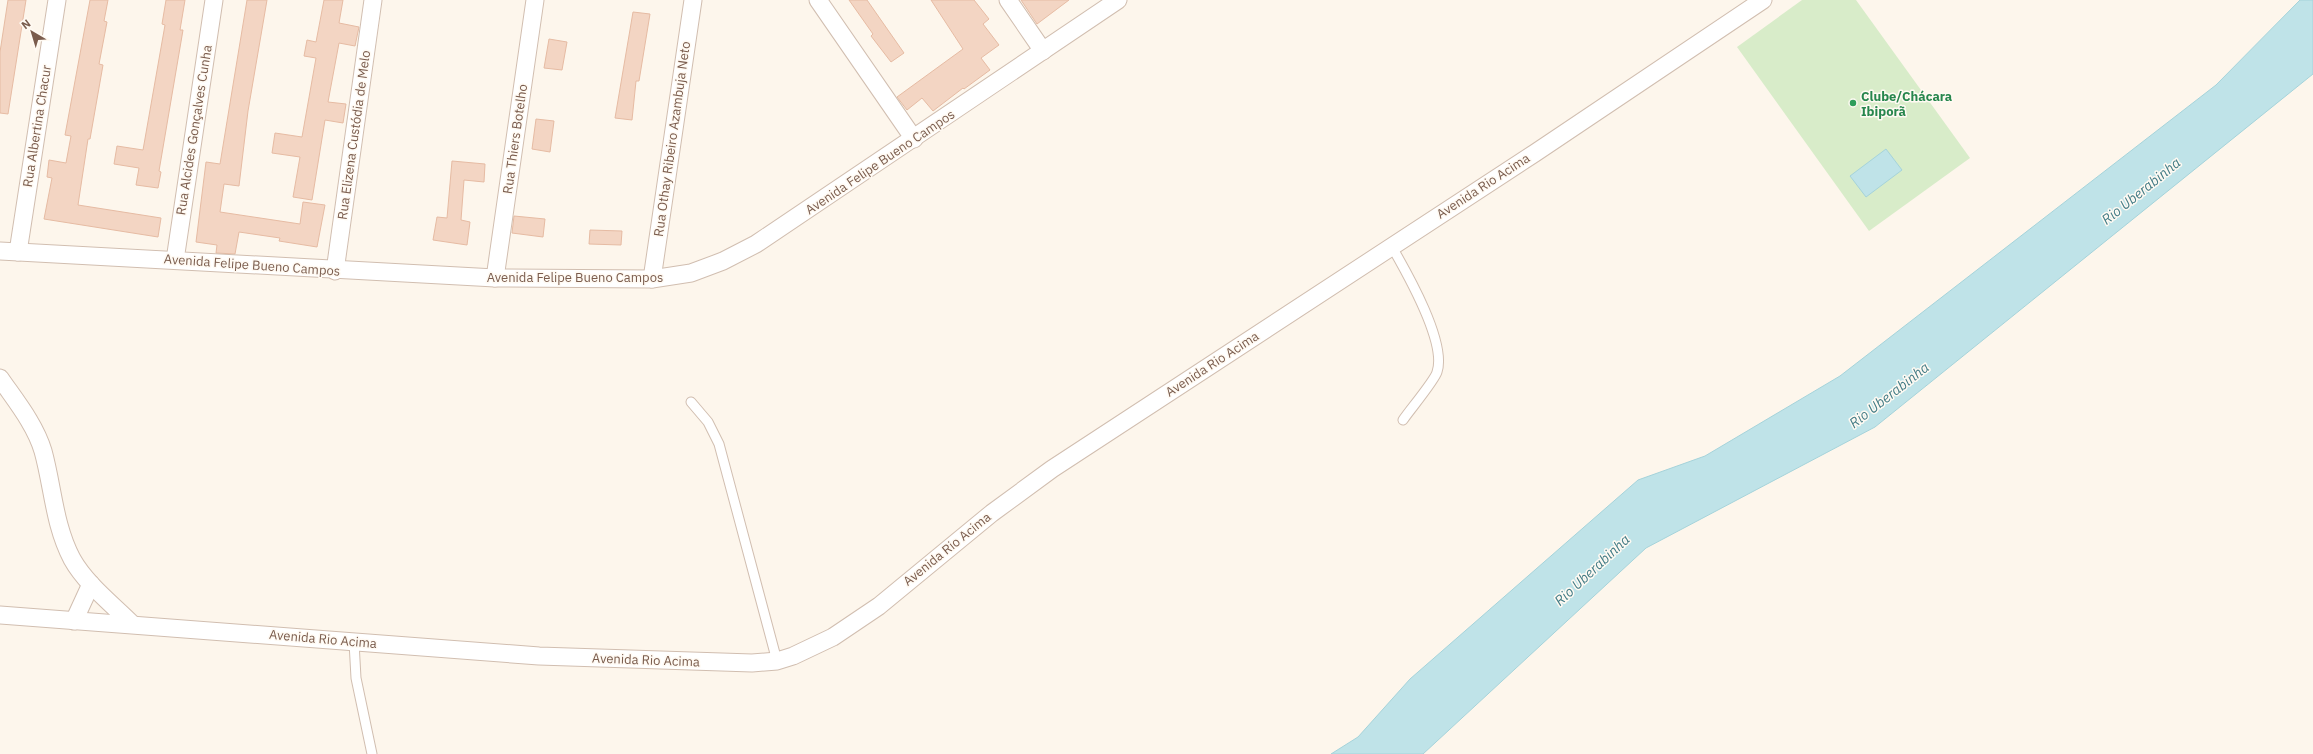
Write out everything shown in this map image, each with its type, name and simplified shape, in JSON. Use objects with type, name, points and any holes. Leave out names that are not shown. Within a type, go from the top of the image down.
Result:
[{"type":"street","name":"Rua Albertina Chacur","points":[[18,252],[57,0]]},
{"type":"street","name":"Rua Alcides Gonçalves Cunha","points":[[175,260],[214,0]]},
{"type":"street","name":"Rua Elizena Custódia de Melo","points":[[334,271],[374,0]]},
{"type":"street","name":"Rua Thiers Botelho","points":[[495,278],[535,0]]},
{"type":"street","name":"Rua Othay Ribeiro Azambuja Neto","points":[[652,279],[693,0]]},
{"type":"street","points":[[818,0],[914,139]]},
{"type":"street","points":[[1008,0],[1043,51]]},
{"type":"street","name":"Avenida Felipe Bueno Campos","points":[[0,251],[175,260],[334,271],[495,278],[652,279],[691,272],[723,261],[756,244],[914,139],[1118,0]]},
{"type":"street","name":"Avenida Rio Acima","points":[[0,615],[539,656],[752,663],[777,661],[793,656],[833,637],[879,606],[992,513],[1052,469],[1763,0]]},
{"type":"street","points":[[0,378],[29,421],[42,449],[60,533],[73,560],[91,584],[132,624]]},
{"type":"street","points":[[74,621],[91,584]]},
{"type":"lane","points":[[1392,246],[1431,326],[1438,351],[1438,372],[1403,420]]},
{"type":"lane","points":[[691,402],[708,422],[719,444],[777,661]]},
{"type":"lane","points":[[354,642],[356,678],[372,754]]},
{"type":"green space","name":"Clube/Chácara Ibiporã","points":[[1802,0],[1856,0],[1970,158],[1869,231],[1737,47]]},
{"type":"water","name":"Rio Uberabinha","points":[[2300,0],[2313,0],[2313,74],[1875,427],[1646,548],[1423,754],[1331,754],[1358,737],[1410,679],[1638,480],[1705,456],[1840,376],[2216,85]]},
{"type":"water","points":[[1886,149],[1902,170],[1866,197],[1850,176]]},
{"type":"building","points":[[8,0],[26,0],[8,114],[0,113],[0,52]]},
{"type":"building","points":[[90,0],[108,0],[104,21],[107,22],[99,64],[103,65],[90,139],[88,139],[78,205],[161,218],[158,237],[44,219],[52,178],[47,177],[49,160],[66,163],[71,136],[65,135]]},
{"type":"building","points":[[166,0],[185,0],[180,30],[183,30],[159,171],[161,172],[158,188],[136,185],[139,168],[114,164],[117,146],[143,150],[165,25],[162,24]]},
{"type":"building","points":[[247,0],[267,0],[248,111],[239,186],[224,184],[220,212],[300,224],[303,202],[325,205],[317,247],[279,241],[280,238],[239,232],[235,254],[216,253],[217,245],[196,242],[206,162],[220,164]]},
{"type":"building","points":[[324,0],[343,0],[339,23],[359,27],[355,46],[339,43],[328,102],[346,104],[343,123],[325,120],[312,200],[293,197],[300,157],[272,153],[275,133],[302,137],[316,58],[304,56],[307,40],[316,42]]},
{"type":"building","points":[[849,0],[867,0],[904,53],[891,62],[871,36],[873,34]]},
{"type":"building","points":[[931,0],[974,0],[989,19],[983,24],[999,45],[981,58],[990,70],[933,111],[922,98],[907,110],[897,97],[963,49]]},
{"type":"building","points":[[1021,0],[1069,0],[1037,24]]},
{"type":"building","points":[[633,12],[650,14],[639,81],[636,81],[632,120],[615,118]]},
{"type":"building","points":[[549,39],[567,42],[562,70],[544,68]]},
{"type":"building","points":[[536,119],[554,121],[550,152],[532,149]]},
{"type":"building","points":[[452,161],[485,164],[484,182],[464,180],[461,220],[470,222],[467,245],[433,240],[437,217],[447,218]]},
{"type":"building","points":[[514,216],[545,219],[543,237],[512,233]]},
{"type":"building","points":[[590,230],[622,231],[621,245],[589,244]]},
{"type":"place","name":"Clube/Chácara Ibiporã","points":[[1853,103]]}]
